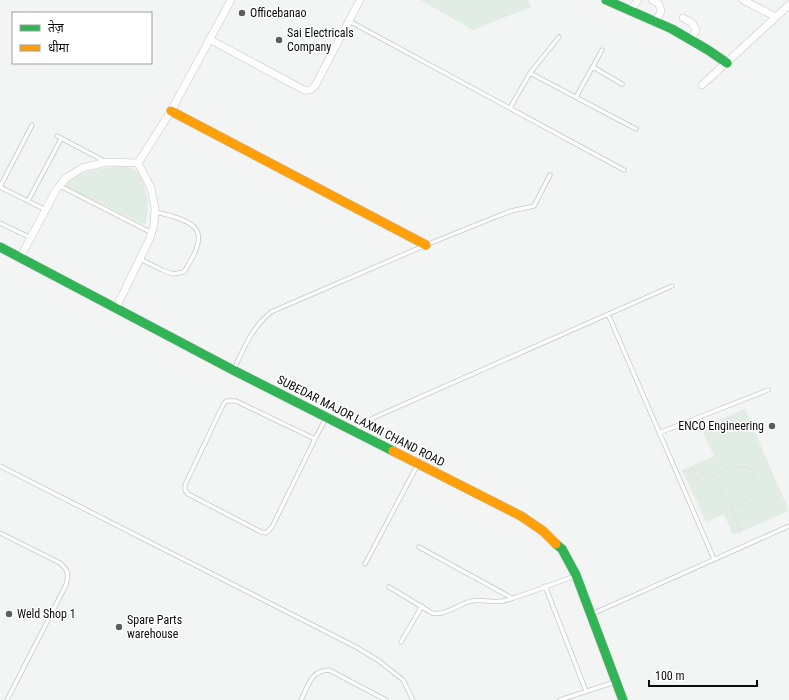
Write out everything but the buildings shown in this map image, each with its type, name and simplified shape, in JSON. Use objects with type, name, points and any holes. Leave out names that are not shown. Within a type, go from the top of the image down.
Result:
[{"type":"street","points":[[138,163],[171,111],[230,0]]},
{"type":"street","points":[[209,39],[308,91],[313,89],[316,84],[360,0]]},
{"type":"street","points":[[606,0],[691,39],[727,63]]},
{"type":"street","points":[[630,10],[638,0]]},
{"type":"street","points":[[652,0],[659,4],[661,11],[656,22]]},
{"type":"street","points":[[742,0],[776,17]]},
{"type":"street","points":[[702,85],[789,5]]},
{"type":"street","points":[[683,18],[692,23],[696,30],[691,39]]},
{"type":"street","points":[[171,111],[426,245]]},
{"type":"street","points":[[20,258],[46,210],[66,178],[82,168],[107,162],[138,163]]},
{"type":"street","points":[[116,308],[152,233],[154,225],[155,212],[151,188],[138,163]]},
{"type":"street","name":"SUBEDAR MAJOR LAXMI CHAND ROAD","points":[[0,247],[233,370],[521,516],[543,531],[562,549],[576,575],[623,700]]},
{"type":"lane","points":[[349,21],[624,170]]},
{"type":"lane","points":[[510,108],[530,73],[559,38]]},
{"type":"lane","points":[[576,97],[602,50]]},
{"type":"lane","points":[[593,67],[622,84]]},
{"type":"lane","points":[[530,73],[636,129]]},
{"type":"lane","points":[[32,125],[0,187],[46,210]]},
{"type":"lane","points":[[57,136],[107,162]]},
{"type":"lane","points":[[28,201],[61,139]]},
{"type":"lane","points":[[233,370],[251,333],[262,320],[272,312],[426,245],[511,211],[534,206],[550,175]]},
{"type":"lane","points":[[60,186],[152,233]]},
{"type":"lane","points":[[140,259],[174,274],[184,272],[192,260],[199,239],[197,231],[192,226],[173,217],[155,212]]},
{"type":"lane","points":[[0,222],[31,238]]},
{"type":"lane","points":[[354,431],[373,418],[672,286]]},
{"type":"lane","points":[[608,314],[714,559]]},
{"type":"lane","points":[[659,433],[768,390]]},
{"type":"lane","points":[[315,440],[236,401],[226,401],[188,477],[185,490],[188,494],[261,532],[266,533],[272,527],[327,417]]},
{"type":"lane","points":[[365,564],[418,464]]},
{"type":"lane","points":[[0,466],[358,648],[388,667],[403,680],[413,700]]},
{"type":"lane","points":[[591,614],[789,526]]},
{"type":"lane","points":[[0,533],[60,563],[67,570],[68,577],[66,585],[8,700]]},
{"type":"lane","points":[[419,546],[512,598]]},
{"type":"lane","points":[[389,587],[432,613],[439,614],[472,601],[501,601],[512,598],[576,575]]},
{"type":"lane","points":[[545,586],[586,690]]},
{"type":"lane","points":[[401,642],[422,606]]},
{"type":"lane","points":[[301,700],[316,673],[329,670],[386,700]]},
{"type":"lane","points":[[560,700],[586,690],[616,682]]},
{"type":"path","points":[[713,477],[725,469],[736,466],[749,468],[754,473],[756,483],[751,494],[745,502],[733,506]]},
{"type":"path","points":[[677,475],[687,470],[694,469],[713,477],[723,494],[733,506],[735,518],[741,533]]},
{"type":"shaded area","points":[[420,0],[528,0],[531,7],[473,30]]},
{"type":"shaded area","points":[[124,166],[135,170],[143,182],[148,204],[145,225],[65,186],[71,180],[92,170]]},
{"type":"shaded area","points":[[745,409],[789,511],[733,535],[724,514],[706,522],[682,470],[714,456],[701,428]]},
{"type":"traffic: fast","points":[[606,0],[672,29],[727,63]]},
{"type":"traffic: fast","points":[[0,247],[233,370],[393,451]]},
{"type":"traffic: fast","points":[[556,544],[562,549],[576,575],[623,700]]},
{"type":"traffic: slow","points":[[171,111],[426,245]]},
{"type":"traffic: slow","points":[[393,451],[521,516],[543,531],[556,544]]},
{"type":"place","name":"Officebanao","points":[[242,13]]},
{"type":"place","name":"Sai Electricals Company","points":[[279,40]]},
{"type":"place","name":"ENCO Engineering","points":[[772,426]]},
{"type":"place","name":"Weld Shop 1","points":[[9,614]]},
{"type":"place","name":"Spare Parts warehouse","points":[[119,627]]}]
